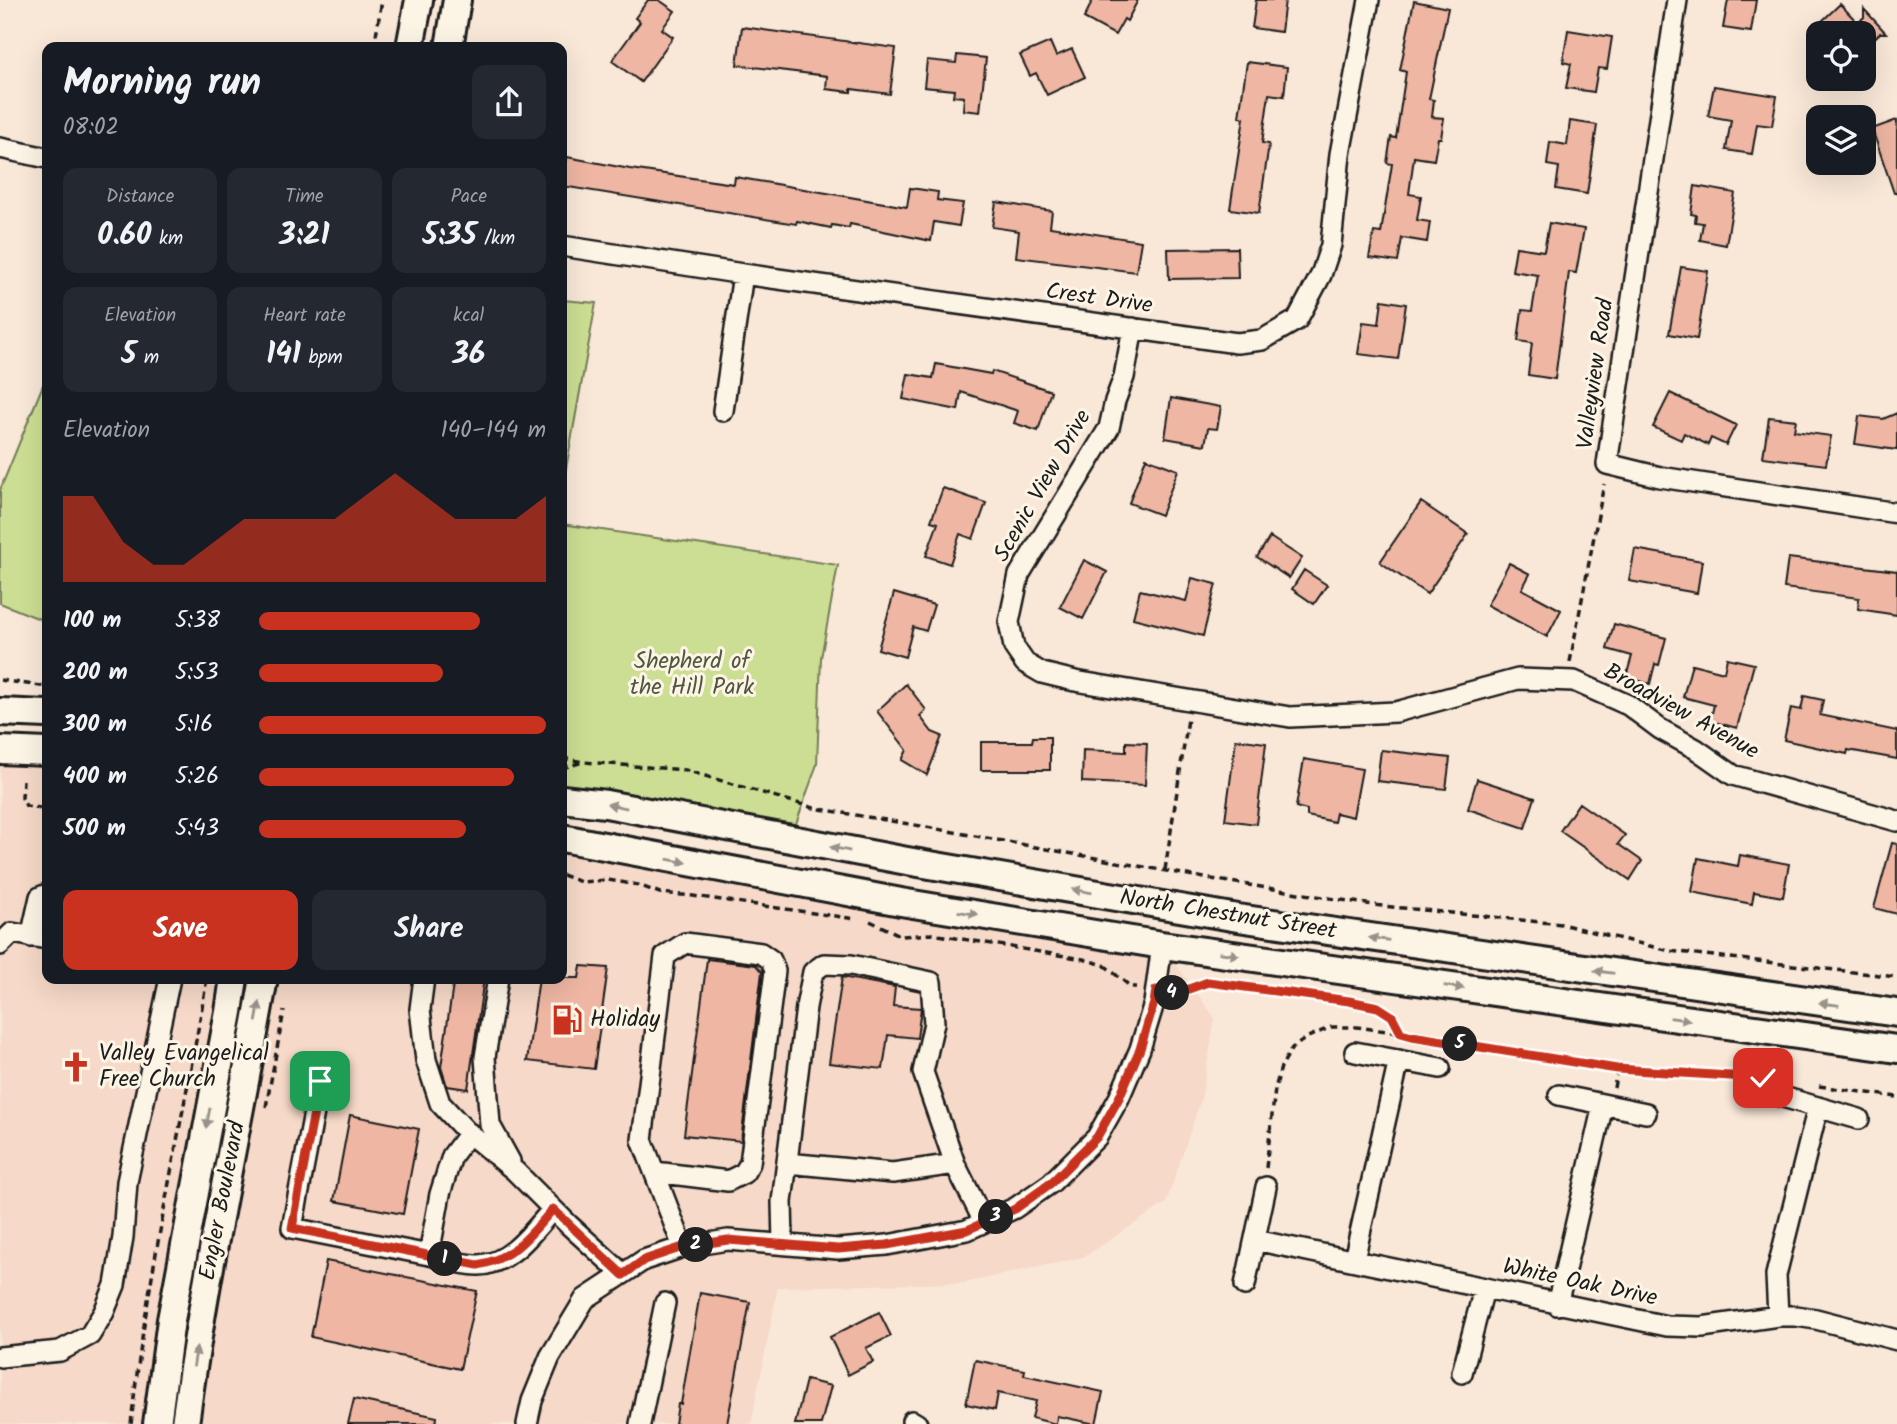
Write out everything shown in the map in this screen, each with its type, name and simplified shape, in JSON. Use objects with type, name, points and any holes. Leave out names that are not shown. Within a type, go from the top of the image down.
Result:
[{"type":"main road","points":[[411,42],[419,0]]},
{"type":"main road","points":[[450,42],[457,0]]},
{"type":"main road","points":[[0,712],[42,714]]},
{"type":"main road","points":[[0,750],[42,752]]},
{"type":"main road","name":"North Chestnut Street","points":[[567,800],[606,804],[907,861],[1238,918],[1897,1013]]},
{"type":"main road","name":"North Chestnut Street","points":[[567,839],[888,899],[1161,945],[1897,1049]]},
{"type":"main road","name":"Engler Boulevard","points":[[157,1424],[170,1320],[232,984]]},
{"type":"main road","name":"Engler Boulevard","points":[[185,1424],[209,1268],[263,984]]},
{"type":"street","name":"Crest Drive","points":[[567,248],[1237,343],[1262,340],[1297,320],[1321,275],[1331,246],[1340,153],[1369,0]]},
{"type":"street","name":"Valleyview Road","points":[[1677,0],[1607,464],[1660,477],[1897,513]]},
{"type":"street","points":[[0,148],[42,157]]},
{"type":"street","points":[[723,411],[743,274]]},
{"type":"street","name":"Scenic View Drive","points":[[1133,328],[1124,377],[1109,428],[1018,575],[1009,622],[1014,647],[1025,663],[1042,673],[1232,707]]},
{"type":"street","name":"Broadview Avenue","points":[[1232,707],[1290,717],[1396,712],[1518,679],[1574,681],[1628,705],[1660,729],[1696,748],[1733,775],[1897,821]]},
{"type":"street","points":[[0,945],[12,933],[39,938],[42,896]]},
{"type":"street","points":[[655,1172],[728,1181],[744,1173],[750,1163],[775,971],[771,960],[761,953],[685,943],[665,956],[642,1140],[683,1247]]},
{"type":"street","points":[[527,1424],[532,1401],[550,1357],[585,1299],[644,1260],[683,1247],[728,1240],[838,1249],[887,1245],[967,1230],[1015,1209],[1051,1183],[1097,1137],[1119,1098],[1140,1049],[1154,1003],[1161,945]]},
{"type":"street","points":[[783,1244],[782,1202],[806,1007],[813,972],[824,964],[852,965],[931,982],[934,1023],[923,1072],[955,1164],[984,1222]]},
{"type":"street","points":[[0,1357],[60,1351],[90,1335],[104,1312],[115,1285],[123,1237],[127,1182],[169,984]]},
{"type":"street","points":[[423,984],[420,1009],[426,1060],[440,1103],[623,1275]]},
{"type":"street","points":[[497,984],[485,1057],[490,1125],[515,1171]]},
{"type":"street","points":[[1355,1052],[1440,1068]]},
{"type":"street","points":[[1354,1260],[1399,1060]]},
{"type":"street","points":[[320,1081],[292,1228],[478,1265],[497,1261],[519,1247],[553,1209]]},
{"type":"street","points":[[1766,1085],[1818,1107],[1859,1119]]},
{"type":"street","points":[[1559,1095],[1646,1113]]},
{"type":"street","points":[[1557,1305],[1603,1105]]},
{"type":"street","points":[[1778,1316],[1776,1275],[1818,1107]]},
{"type":"street","points":[[429,1255],[440,1194],[452,1156],[469,1133]]},
{"type":"street","points":[[787,1163],[893,1173],[955,1164]]},
{"type":"street","points":[[1245,1285],[1266,1188]]},
{"type":"street","name":"White Oak Drive","points":[[1255,1240],[1667,1326],[1702,1327],[1778,1316],[1816,1319],[1897,1340]]},
{"type":"street","points":[[1462,1373],[1484,1289]]},
{"type":"street","points":[[640,1424],[665,1303]]},
{"type":"path","points":[[375,42],[383,0]]},
{"type":"path","points":[[1566,681],[1607,464]]},
{"type":"path","points":[[0,680],[42,686]]},
{"type":"path","points":[[1165,871],[1191,699]]},
{"type":"path","points":[[567,759],[685,770],[814,808],[1373,905],[1561,924],[1670,951],[1897,976]]},
{"type":"path","points":[[567,767],[584,762]]},
{"type":"path","points":[[23,780],[22,798],[26,806],[42,808]]},
{"type":"path","points":[[567,877],[581,882],[608,880],[660,893],[857,919]]},
{"type":"path","points":[[870,921],[902,936],[932,934],[1083,959],[1104,965],[1131,987],[1175,994],[1208,982],[1378,1007],[1392,1016],[1401,1033],[1399,1060]]},
{"type":"path","points":[[131,1424],[137,1363],[160,1229],[207,984]]},
{"type":"path","points":[[1266,1188],[1265,1171],[1275,1089],[1281,1068],[1292,1048],[1331,1027],[1357,1027],[1401,1033],[1617,1069],[1766,1085]]},
{"type":"path","points":[[1809,1084],[1897,1097]]},
{"type":"shaded area","points":[[0,753],[42,760],[42,984],[567,984],[567,844],[1162,945],[1215,1018],[1201,1100],[1166,1203],[1084,1257],[964,1283],[778,1287],[751,1424],[0,1424]]},
{"type":"green space","points":[[567,300],[596,303],[567,463]]},
{"type":"green space","points":[[42,387],[42,620],[0,603],[0,490]]},
{"type":"green space","name":"Shepherd of the Hill Park","points":[[567,525],[838,565],[821,658],[817,764],[796,824],[701,815],[567,787]]},
{"type":"building","points":[[648,0],[659,0],[675,11],[662,29],[673,37],[641,82],[612,61],[640,22],[635,18]]},
{"type":"building","points":[[1093,0],[1138,0],[1127,21],[1124,19],[1115,35],[1084,18]]},
{"type":"building","points":[[1256,0],[1285,0],[1281,32],[1252,28]]},
{"type":"building","points":[[1728,0],[1756,0],[1751,32],[1723,28]]},
{"type":"building","points":[[1414,1],[1448,8],[1429,99],[1434,100],[1432,117],[1444,118],[1434,160],[1414,157],[1409,194],[1421,196],[1417,220],[1430,222],[1427,242],[1402,238],[1398,262],[1369,258],[1374,232],[1381,233],[1392,164],[1387,163],[1391,137],[1396,138],[1406,72],[1400,70]]},
{"type":"building","points":[[1840,4],[1856,21],[1822,21]]},
{"type":"building","points":[[1864,9],[1875,21],[1860,21],[1864,17]]},
{"type":"building","points":[[1876,22],[1886,33],[1880,33],[1876,37]]},
{"type":"building","points":[[742,27],[896,48],[890,94],[826,89],[827,76],[737,65]]},
{"type":"building","points":[[1568,30],[1612,37],[1607,69],[1598,68],[1594,92],[1566,88],[1571,64],[1563,62]]},
{"type":"building","points":[[1050,42],[1056,56],[1072,49],[1085,77],[1047,95],[1036,73],[1030,76],[1020,55]]},
{"type":"building","points":[[957,55],[986,58],[980,112],[963,110],[964,97],[953,96],[954,90],[924,87],[927,60],[956,63]]},
{"type":"building","points":[[1247,62],[1287,67],[1284,96],[1269,94],[1262,143],[1269,144],[1259,213],[1230,209],[1244,118],[1239,117]]},
{"type":"building","points":[[1714,86],[1777,96],[1772,126],[1757,124],[1752,154],[1726,150],[1731,120],[1708,116]]},
{"type":"building","points":[[1897,120],[1897,193],[1894,193],[1876,141],[1876,128]]},
{"type":"building","points":[[1570,121],[1597,125],[1587,194],[1556,189],[1559,167],[1547,165],[1550,142],[1567,145]]},
{"type":"building","points":[[567,157],[734,184],[735,177],[907,207],[910,188],[938,192],[937,200],[963,203],[959,226],[934,222],[931,241],[850,224],[849,228],[832,225],[831,228],[797,221],[796,224],[567,187]]},
{"type":"building","points":[[1695,186],[1735,193],[1726,245],[1700,240],[1703,223],[1695,222],[1696,215],[1691,214]]},
{"type":"building","points":[[996,202],[1052,211],[1050,227],[1141,241],[1136,272],[1016,257],[1019,231],[992,227]]},
{"type":"building","points":[[1549,223],[1584,229],[1576,273],[1569,272],[1555,379],[1528,375],[1532,343],[1518,341],[1522,310],[1532,311],[1538,275],[1512,271],[1516,247],[1544,251]]},
{"type":"building","points":[[1237,248],[1238,278],[1169,279],[1168,249]]},
{"type":"building","points":[[1681,267],[1708,271],[1697,339],[1669,334]]},
{"type":"building","points":[[1382,300],[1406,304],[1398,359],[1358,354],[1363,322],[1379,324]]},
{"type":"building","points":[[936,364],[991,374],[992,371],[1051,391],[1038,431],[1014,423],[1018,411],[961,392],[958,410],[903,399],[908,374],[933,378]]},
{"type":"building","points":[[1670,393],[1736,425],[1726,445],[1711,438],[1708,445],[1684,433],[1681,440],[1653,427]]},
{"type":"building","points":[[1171,398],[1221,407],[1217,429],[1208,428],[1205,445],[1165,438]]},
{"type":"building","points":[[1897,413],[1897,450],[1855,444],[1859,416],[1883,419]]},
{"type":"building","points":[[1769,417],[1796,420],[1794,431],[1831,436],[1826,465],[1763,457]]},
{"type":"building","points":[[1146,458],[1178,470],[1161,515],[1129,503]]},
{"type":"building","points":[[943,488],[986,503],[973,539],[960,534],[950,564],[926,556],[938,523],[931,521]]},
{"type":"building","points":[[1421,502],[1468,534],[1427,594],[1380,562]]},
{"type":"building","points":[[1270,537],[1302,558],[1289,578],[1257,557]]},
{"type":"building","points":[[1635,549],[1702,561],[1697,593],[1629,581]]},
{"type":"building","points":[[1788,558],[1897,571],[1897,615],[1858,609],[1859,598],[1784,588]]},
{"type":"building","points":[[1084,560],[1107,572],[1083,619],[1060,607]]},
{"type":"building","points":[[1509,563],[1530,574],[1522,589],[1561,610],[1547,637],[1487,605]]},
{"type":"building","points":[[1304,570],[1327,585],[1314,604],[1292,589]]},
{"type":"building","points":[[1192,578],[1216,584],[1203,636],[1133,618],[1140,590],[1186,601]]},
{"type":"building","points":[[894,593],[934,605],[926,631],[913,627],[905,657],[878,649]]},
{"type":"building","points":[[1614,624],[1666,638],[1659,665],[1655,664],[1650,684],[1626,677],[1632,656],[1607,649]]},
{"type":"building","points":[[1727,658],[1754,664],[1737,728],[1710,721],[1714,705],[1683,697],[1692,664],[1724,672]]},
{"type":"building","points":[[906,684],[926,710],[920,716],[932,732],[942,736],[927,775],[902,760],[907,750],[877,711]]},
{"type":"building","points":[[1804,696],[1823,700],[1820,715],[1897,731],[1897,759],[1848,750],[1847,754],[1784,740],[1791,708],[1801,710]]},
{"type":"building","points":[[1033,737],[1050,737],[1050,770],[981,770],[981,742],[1032,742]]},
{"type":"building","points":[[1236,739],[1266,743],[1256,824],[1225,820]]},
{"type":"building","points":[[1126,742],[1147,743],[1145,785],[1082,782],[1083,750],[1126,752]]},
{"type":"building","points":[[1381,750],[1450,758],[1446,789],[1377,781]]},
{"type":"building","points":[[1304,759],[1362,769],[1353,817],[1336,813],[1334,822],[1307,816],[1307,810],[1296,807]]},
{"type":"building","points":[[1477,779],[1535,798],[1525,828],[1468,809]]},
{"type":"building","points":[[1579,803],[1625,835],[1618,844],[1642,861],[1630,880],[1560,831]]},
{"type":"building","points":[[1892,843],[1897,844],[1897,914],[1874,908]]},
{"type":"building","points":[[1740,855],[1789,864],[1783,897],[1754,892],[1752,904],[1692,892],[1698,858],[1738,866]]},
{"type":"building","points":[[707,959],[756,965],[762,972],[741,1141],[684,1135]]},
{"type":"building","name":"Holiday","points":[[581,966],[608,968],[594,1069],[527,1061],[538,984],[567,984],[567,978],[579,978]]},
{"type":"building","points":[[842,977],[895,987],[893,1006],[921,1008],[917,1038],[888,1035],[883,1069],[829,1063]]},
{"type":"building","points":[[453,984],[483,984],[468,1089],[447,1086],[441,1067]]},
{"type":"building","points":[[350,1115],[419,1129],[403,1214],[334,1201]]},
{"type":"building","points":[[326,1261],[477,1291],[460,1369],[311,1337]]},
{"type":"building","points":[[700,1293],[750,1302],[727,1424],[675,1424],[678,1404],[681,1404]]},
{"type":"building","points":[[879,1312],[891,1336],[866,1348],[873,1362],[848,1375],[830,1337]]},
{"type":"building","points":[[975,1360],[1025,1370],[1024,1375],[1103,1392],[1096,1424],[1057,1416],[1056,1424],[1032,1418],[1036,1401],[998,1393],[995,1410],[966,1404]]},
{"type":"building","points":[[806,1380],[831,1386],[821,1424],[795,1424]]},
{"type":"building","points":[[354,1399],[437,1417],[436,1424],[348,1424]]},
{"type":"place","name":"Holiday","points":[[567,1020]]},
{"type":"place","name":"Valley Evangelical Free Church","points":[[76,1067]]},
{"type":"route","points":[[320,1081],[292,1228],[478,1265],[497,1261],[519,1247],[553,1209],[623,1275],[644,1260],[683,1247],[728,1240],[838,1249],[887,1245],[967,1230],[1015,1209],[1051,1183],[1097,1137],[1119,1098],[1140,1049],[1156,990],[1175,994],[1208,982],[1349,1001],[1378,1007],[1392,1016],[1401,1033],[1412,1036],[1617,1069],[1763,1078]]}]
